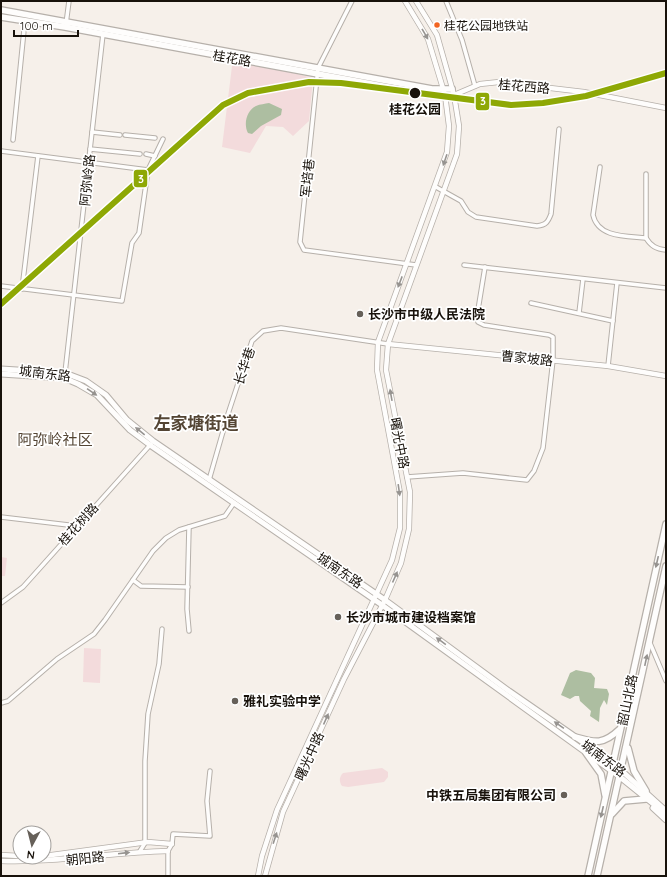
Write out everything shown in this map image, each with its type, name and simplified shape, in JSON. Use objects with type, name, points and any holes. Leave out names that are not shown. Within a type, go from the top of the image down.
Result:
[{"type":"main road","points":[[1,8],[25,17]]},
{"type":"main road","points":[[1,8],[14,9],[25,17]]},
{"type":"main road","name":"桂花路","points":[[1,18],[25,17],[66,24],[318,71],[431,95],[444,92],[453,92]]},
{"type":"main road","points":[[1,18],[25,17]]},
{"type":"main road","name":"桂花路","points":[[66,24],[103,34],[318,71]]},
{"type":"main road","name":"城南东路","points":[[1,369],[65,373],[86,381],[100,390],[151,443],[234,503],[384,602],[613,763],[622,770],[647,796]]},
{"type":"main road","name":"城南东路","points":[[1,374],[64,378],[97,395],[130,430],[209,480],[376,597]]},
{"type":"main road","name":"韶山北路","points":[[588,876],[666,524]]},
{"type":"main road","name":"韶山北路","points":[[598,876],[609,820],[622,770],[666,566]]},
{"type":"main road","name":"城南东路","points":[[384,602],[586,753],[647,796],[665,811]]},
{"type":"main road","points":[[575,737],[596,743],[610,738],[621,729]]},
{"type":"main road","points":[[627,745],[632,766],[647,796],[657,813],[666,820]]},
{"type":"main road","points":[[586,753],[601,774],[606,797]]},
{"type":"main road","points":[[609,820],[614,810],[624,801],[647,796]]},
{"type":"street","points":[[66,24],[69,1]]},
{"type":"street","name":"军培巷","points":[[352,1],[318,71],[300,242],[304,250],[416,265]]},
{"type":"street","name":"曙光中路","points":[[258,876],[262,856],[277,810],[376,597],[392,560],[400,528],[400,493],[376,370],[378,342],[436,187],[447,152],[449,126],[444,92],[428,39],[405,1]]},
{"type":"street","name":"曙光中路","points":[[265,876],[283,812],[344,679],[384,602],[401,563],[409,529],[410,492],[386,370],[388,344],[457,154],[459,126],[453,92],[437,35],[416,1]]},
{"type":"street","points":[[446,1],[462,40],[475,86]]},
{"type":"street","points":[[13,140],[25,17]]},
{"type":"street","name":"阿弥岭路","points":[[65,373],[103,34]]},
{"type":"street","name":"桂花西路","points":[[453,92],[499,82],[584,92],[666,108]]},
{"type":"street","points":[[436,187],[461,201],[468,212],[476,217],[537,226],[544,225],[548,221],[551,214],[559,129]]},
{"type":"street","points":[[92,132],[120,135]]},
{"type":"street","points":[[125,135],[156,138]]},
{"type":"street","points":[[1,286],[122,301],[132,243],[140,234],[148,170],[163,139]]},
{"type":"street","points":[[90,149],[140,154]]},
{"type":"street","points":[[1,151],[148,170]]},
{"type":"street","points":[[146,154],[155,156]]},
{"type":"street","points":[[22,289],[38,156]]},
{"type":"street","points":[[600,167],[593,215],[594,222],[598,227],[617,236],[646,238]]},
{"type":"street","points":[[646,174],[646,238],[650,244],[657,249],[666,250]]},
{"type":"street","points":[[464,265],[666,288]]},
{"type":"street","points":[[407,477],[462,473],[521,480],[530,478],[543,448],[553,360],[553,337],[549,335],[484,325],[478,322],[477,316],[484,267]]},
{"type":"street","points":[[579,313],[583,279]]},
{"type":"street","points":[[608,366],[617,283]]},
{"type":"street","points":[[531,303],[579,313],[584,316],[613,321]]},
{"type":"street","name":"长华巷","points":[[209,480],[228,414],[252,340],[263,331],[281,328],[388,344]]},
{"type":"street","name":"曹家坡路","points":[[388,344],[608,366],[666,376]]},
{"type":"street","name":"桂花树路","points":[[1,603],[23,587],[151,443]]},
{"type":"street","points":[[1,703],[8,701],[57,659],[94,634],[153,551],[166,538],[189,527],[225,516],[234,503]]},
{"type":"street","points":[[1,516],[77,526]]},
{"type":"street","points":[[189,527],[189,631]]},
{"type":"street","points":[[133,580],[141,586],[188,587]]},
{"type":"street","points":[[140,851],[145,843],[145,761],[148,714],[159,664],[162,629]]},
{"type":"street","points":[[649,642],[666,681]]},
{"type":"street","points":[[168,876],[168,851],[172,844],[173,834],[210,836],[207,801],[210,771]]},
{"type":"street","name":"朝阳路","points":[[52,855],[145,843],[172,844]]},
{"type":"street","name":"朝阳路","points":[[1,861],[33,862],[69,860],[140,851],[168,851]]},
{"type":"street","points":[[1,855],[12,856]]},
{"type":"shaded area","points":[[233,58],[313,78],[309,121],[293,136],[283,127],[266,126],[250,153],[222,147]]},
{"type":"shaded area","points":[[269,103],[282,109],[281,115],[261,126],[252,134],[248,133],[246,122],[250,111],[258,105]]},
{"type":"shaded area","points":[[1,557],[7,558],[5,576],[1,576]]},
{"type":"shaded area","points":[[84,648],[101,649],[100,683],[83,682]]},
{"type":"shaded area","points":[[576,670],[591,673],[595,678],[594,688],[607,689],[609,694],[607,705],[604,700],[600,708],[599,722],[590,716],[591,711],[580,701],[579,696],[575,696],[570,699],[561,695],[570,673]]},
{"type":"shaded area","points":[[382,768],[388,772],[388,777],[384,782],[348,787],[342,786],[340,783],[340,778],[343,773]]},
{"type":"transit line","name":"3","points":[[1,304],[223,105],[248,93],[309,82],[341,83],[511,105],[543,103],[586,96],[666,73]]},
{"type":"place","name":"桂花公园地铁站","points":[[437,25]]},
{"type":"place","name":"桂花公园","points":[[415,93]]},
{"type":"place","name":"长沙市中级人民法院","points":[[360,314]]},
{"type":"place","name":"长沙市城市建设档案馆","points":[[338,617]]},
{"type":"place","name":"雅礼实验中学","points":[[235,701]]},
{"type":"place","name":"中铁五局集团有限公司","points":[[564,795]]},
{"type":"district","name":"左家塘街道","points":[[196,423]]},
{"type":"district","name":"阿弥岭社区","points":[[55,440]]}]
